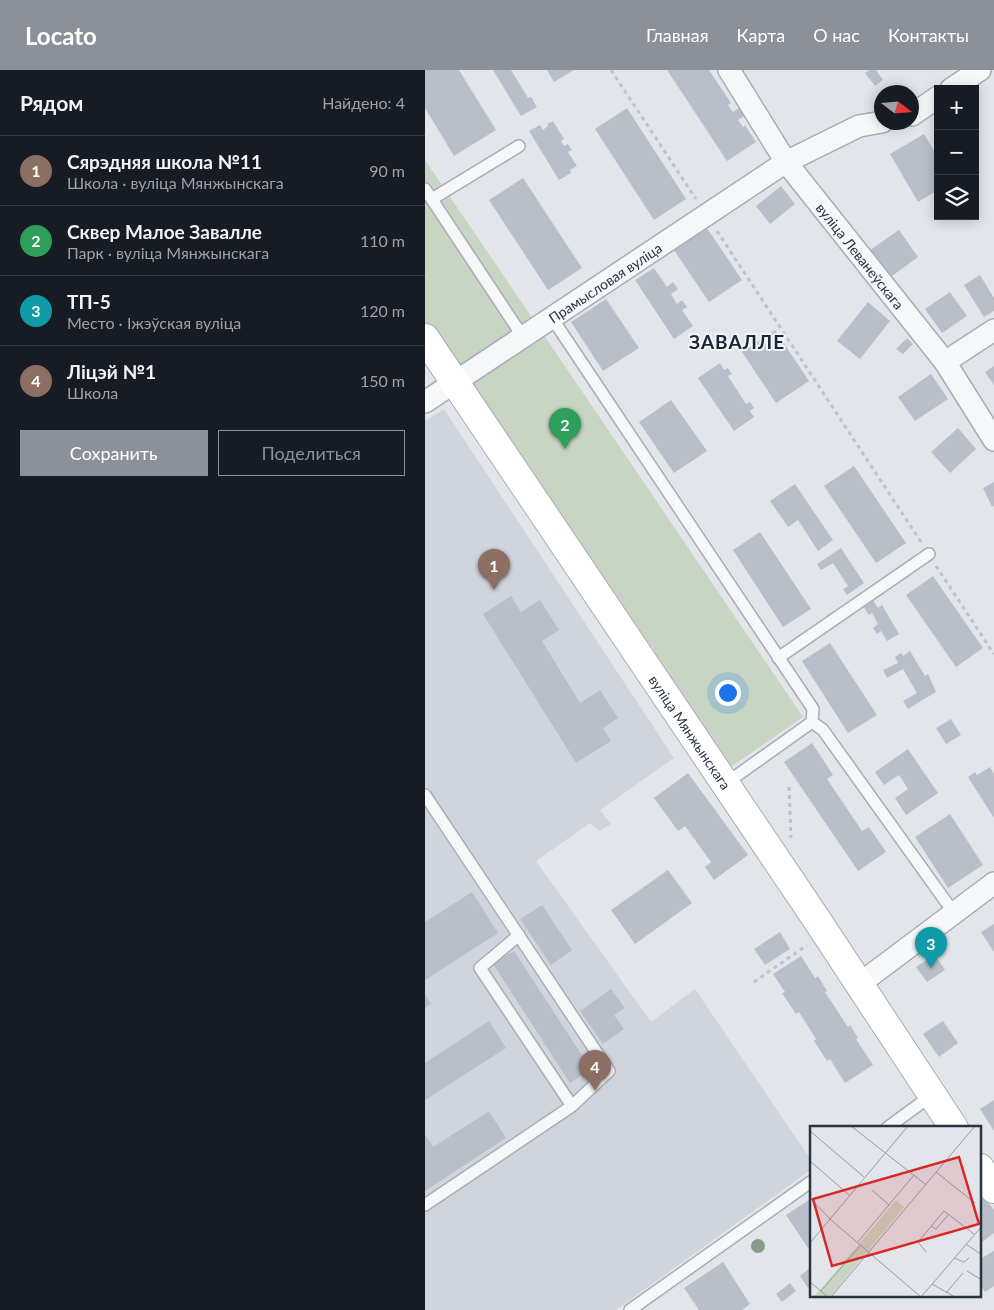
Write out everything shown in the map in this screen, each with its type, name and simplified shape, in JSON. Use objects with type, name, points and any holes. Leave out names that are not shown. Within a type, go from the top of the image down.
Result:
[{"type":"street","name":"вуліца Леванеўскага","points":[[729,70],[786,162],[945,362],[994,440]]},
{"type":"street","points":[[957,85],[976,71]]},
{"type":"street","points":[[919,110],[934,101]]},
{"type":"street","name":"Прамысловая вуліца","points":[[425,402],[786,162],[859,126],[874,123]]},
{"type":"street","points":[[945,362],[994,330]]},
{"type":"street","name":"вуліца Мянжынскага","points":[[425,338],[953,1126]]},
{"type":"street","points":[[858,985],[994,883]]},
{"type":"street","points":[[981,1170],[994,1189]]},
{"type":"lane","points":[[519,146],[428,194],[523,337]]},
{"type":"lane","points":[[552,318],[813,710],[812,722],[725,784]]},
{"type":"lane","points":[[778,658],[929,554]]},
{"type":"lane","points":[[812,722],[823,730],[953,913]]},
{"type":"lane","points":[[425,795],[609,1071],[572,1106],[425,1206]]},
{"type":"lane","points":[[519,935],[480,968],[572,1106]]},
{"type":"lane","points":[[890,1126],[932,1095]]},
{"type":"lane","points":[[630,1310],[810,1182]]},
{"type":"path","points":[[611,70],[994,654]]},
{"type":"path","points":[[754,982],[807,945]]},
{"type":"shaded area","points":[[444,409],[674,758],[600,810],[611,824],[600,831],[590,823],[536,861],[651,1022],[695,989],[810,1159],[810,1170],[616,1310],[425,1310],[425,421]]},
{"type":"green space","points":[[425,160],[803,717],[728,769],[425,326]]},
{"type":"building","points":[[425,70],[459,70],[496,130],[454,156],[425,108]]},
{"type":"building","points":[[493,70],[511,70],[528,98],[531,97],[537,107],[521,116]]},
{"type":"building","points":[[547,70],[574,70],[554,82]]},
{"type":"building","points":[[667,70],[709,70],[731,103],[728,105],[733,112],[742,106],[748,114],[738,120],[743,127],[745,125],[756,142],[727,161]]},
{"type":"building","points":[[869,70],[876,70],[883,80],[874,85],[865,73]]},
{"type":"building","points":[[627,108],[686,199],[654,220],[595,129]]},
{"type":"building","points":[[553,121],[564,139],[561,141],[564,146],[568,144],[572,150],[568,152],[577,166],[570,170],[571,173],[559,180],[529,131],[540,125],[543,130],[548,126],[547,124]]},
{"type":"building","points":[[924,134],[934,150],[934,192],[918,202],[890,154]]},
{"type":"building","points":[[523,178],[582,268],[548,290],[489,200]]},
{"type":"building","points":[[781,186],[795,204],[770,224],[756,206]]},
{"type":"building","points":[[707,228],[742,280],[709,302],[674,250]]},
{"type":"building","points":[[899,230],[918,257],[889,278],[870,250]]},
{"type":"building","points":[[654,268],[667,287],[673,282],[678,289],[671,294],[677,304],[682,300],[687,307],[682,310],[693,326],[674,339],[635,280]]},
{"type":"building","points":[[980,275],[994,298],[994,311],[984,317],[964,285]]},
{"type":"building","points":[[950,292],[967,316],[942,333],[925,309]]},
{"type":"building","points":[[606,299],[639,348],[603,371],[571,322]]},
{"type":"building","points":[[868,302],[890,321],[860,359],[837,341]]},
{"type":"building","points":[[775,330],[809,381],[776,403],[742,352]]},
{"type":"building","points":[[907,338],[913,344],[903,354],[896,349]]},
{"type":"building","points":[[720,363],[724,370],[728,368],[732,374],[728,376],[746,404],[750,402],[754,408],[750,411],[754,417],[734,431],[698,378]]},
{"type":"building","points":[[994,366],[994,385],[985,372]]},
{"type":"building","points":[[931,374],[948,399],[915,421],[898,397]]},
{"type":"building","points":[[671,400],[707,451],[674,473],[639,422]]},
{"type":"building","points":[[958,428],[976,449],[950,473],[931,452]]},
{"type":"building","points":[[854,466],[906,543],[876,563],[824,486]]},
{"type":"building","points":[[994,482],[994,506],[992,507],[983,488]]},
{"type":"building","points":[[795,484],[833,540],[818,551],[798,520],[788,527],[770,501]]},
{"type":"building","points":[[760,532],[811,609],[783,627],[733,550]]},
{"type":"building","points":[[841,548],[864,583],[847,595],[843,589],[848,586],[833,563],[821,570],[817,564]]},
{"type":"building","points":[[933,576],[983,648],[956,667],[906,595]]},
{"type":"building","points":[[511,596],[521,612],[540,600],[559,630],[542,641],[580,703],[600,690],[618,718],[603,728],[611,741],[576,763],[483,614]]},
{"type":"building","points":[[873,600],[878,608],[882,605],[899,634],[887,641],[881,631],[877,634],[873,628],[878,624],[872,613],[869,615],[863,606]]},
{"type":"building","points":[[830,643],[877,715],[848,733],[802,661]]},
{"type":"building","points":[[910,651],[925,676],[928,674],[936,692],[908,709],[903,701],[917,693],[903,669],[887,678],[883,670],[898,663],[895,657],[901,653],[903,656]]},
{"type":"building","points":[[951,719],[961,735],[946,744],[936,728]]},
{"type":"building","points":[[812,743],[833,775],[827,779],[862,831],[869,827],[886,852],[858,871],[784,762]]},
{"type":"building","points":[[908,749],[938,793],[906,815],[895,798],[908,789],[899,775],[884,785],[875,772]]},
{"type":"building","points":[[990,767],[994,774],[994,818],[968,777],[975,772],[977,775]]},
{"type":"building","points":[[688,773],[748,855],[714,880],[705,867],[711,862],[685,826],[678,831],[654,798]]},
{"type":"building","points":[[950,814],[983,865],[948,888],[915,837]]},
{"type":"building","points":[[668,870],[692,903],[635,944],[611,910]]},
{"type":"building","points":[[472,892],[498,933],[425,980],[425,922]]},
{"type":"building","points":[[542,905],[572,950],[551,965],[520,919]]},
{"type":"building","points":[[994,924],[994,952],[981,932]]},
{"type":"building","points":[[780,932],[790,949],[765,965],[754,949]]},
{"type":"building","points":[[514,951],[591,1069],[570,1083],[493,964]]},
{"type":"building","points":[[935,955],[945,970],[927,982],[916,967]]},
{"type":"building","points":[[801,956],[815,978],[818,976],[827,991],[825,992],[848,1027],[850,1025],[858,1038],[856,1039],[873,1065],[845,1083],[830,1059],[827,1061],[814,1041],[816,1039],[799,1012],[796,1014],[782,993],[785,992],[773,974]]},
{"type":"building","points":[[611,989],[625,1008],[614,1015],[624,1029],[603,1044],[580,1011]]},
{"type":"building","points":[[425,994],[431,1004],[425,1008]]},
{"type":"building","points":[[489,1021],[506,1048],[425,1100],[425,1063]]},
{"type":"building","points":[[943,1021],[958,1043],[939,1057],[923,1034]]},
{"type":"building","points":[[994,1100],[994,1131],[980,1109]]},
{"type":"building","points":[[489,1111],[506,1138],[425,1191],[425,1134],[433,1147]]},
{"type":"building","points":[[984,1197],[994,1210],[994,1233],[982,1242],[981,1240],[981,1198]]},
{"type":"building","points":[[810,1199],[810,1251],[786,1215]]},
{"type":"building","points":[[994,1251],[994,1286],[985,1292],[981,1285],[981,1258]]},
{"type":"building","points":[[723,1262],[750,1304],[742,1310],[699,1310],[684,1288]]},
{"type":"building","points":[[810,1268],[810,1287],[808,1288],[800,1276]]},
{"type":"building","points":[[790,1283],[796,1291],[782,1302],[776,1294]]},
{"type":"place","name":"Сквер Малое Завалле","points":[[565,449]]},
{"type":"place","name":"Сярэдняя школа №11","points":[[494,590]]},
{"type":"place","name":"ТП-5","points":[[931,968]]},
{"type":"place","name":"Ліцэй №1","points":[[595,1091]]},
{"type":"district","name":"ЗАВАЛЛЕ","points":[[737,341]]}]
